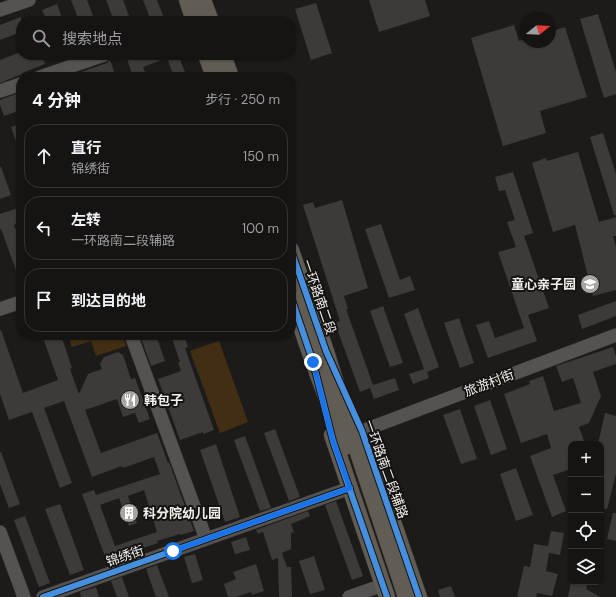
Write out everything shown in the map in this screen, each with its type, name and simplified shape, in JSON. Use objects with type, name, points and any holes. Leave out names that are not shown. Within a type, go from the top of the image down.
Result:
[{"type":"main road","points":[[208,60],[212,72]]},
{"type":"main road","points":[[225,60],[229,72]]},
{"type":"main road","name":"一环路南二段","points":[[296,264],[326,351]]},
{"type":"main road","name":"一环路南二段","points":[[296,312],[313,362]]},
{"type":"main road","points":[[326,351],[353,438],[406,597]]},
{"type":"main road","name":"一环路南二段辅路","points":[[326,351],[362,431],[419,597]]},
{"type":"main road","points":[[313,362],[333,441],[385,591]]},
{"type":"main road","points":[[313,362],[379,538],[399,597]]},
{"type":"street","points":[[0,10],[29,0]]},
{"type":"street","points":[[55,72],[89,60]]},
{"type":"street","points":[[0,91],[16,86]]},
{"type":"street","points":[[0,309],[16,304]]},
{"type":"street","name":"旅游村街","points":[[362,431],[616,335]]},
{"type":"street","points":[[133,340],[206,539]]},
{"type":"street","name":"锦绣街","points":[[43,597],[350,488]]},
{"type":"street","points":[[0,532],[24,597]]},
{"type":"street","points":[[349,597],[385,591]]},
{"type":"shaded area","points":[[70,340],[124,340],[126,346],[96,356],[91,341],[72,347]]},
{"type":"shaded area","points":[[219,341],[248,422],[220,433],[190,351]]},
{"type":"building","points":[[71,0],[87,0],[93,16],[77,16]]},
{"type":"building","points":[[106,0],[123,0],[129,16],[112,16]]},
{"type":"building","points":[[143,0],[157,0],[163,16],[149,16]]},
{"type":"building","points":[[369,0],[425,0],[430,16],[379,32]]},
{"type":"building","points":[[316,3],[332,53],[311,60],[295,9]]},
{"type":"building","points":[[57,4],[61,16],[45,16],[42,10]]},
{"type":"building","points":[[598,14],[616,72],[616,94],[604,98],[580,19]]},
{"type":"building","points":[[16,19],[16,34],[0,40],[0,25]]},
{"type":"building","points":[[514,25],[520,41],[520,48],[556,48],[556,30],[565,27],[587,97],[540,111],[546,133],[503,146],[471,38]]},
{"type":"building","points":[[16,54],[16,60],[44,60],[45,64],[25,72],[16,72],[16,76],[0,83],[0,60]]},
{"type":"building","points":[[110,60],[114,72],[81,72],[107,63]]},
{"type":"building","points":[[127,60],[162,60],[143,67],[145,72],[131,72]]},
{"type":"building","points":[[168,60],[180,60],[185,72],[172,72]]},
{"type":"building","points":[[16,94],[16,112],[4,116],[0,105],[0,100]]},
{"type":"building","points":[[16,126],[16,141],[11,127]]},
{"type":"building","points":[[603,133],[616,174],[616,215],[614,215],[590,137]]},
{"type":"building","points":[[578,152],[599,222],[616,217],[616,236],[613,236],[616,247],[616,290],[593,296],[575,225],[553,232],[532,163],[546,158],[547,161]]},
{"type":"building","points":[[0,167],[11,195],[0,199]]},
{"type":"building","points":[[513,172],[533,233],[524,236],[549,308],[528,315],[537,341],[488,358],[476,325],[489,321],[495,338],[524,328],[498,252],[516,247],[507,222],[515,220],[505,190],[499,191],[495,177]]},
{"type":"building","points":[[342,200],[368,288],[344,296],[348,309],[346,309],[373,385],[395,378],[399,390],[374,399],[370,388],[360,392],[335,323],[340,321],[303,205],[313,202],[315,208]]},
{"type":"building","points":[[16,209],[16,224],[14,225],[16,230],[16,270],[1,229],[0,230],[0,214]]},
{"type":"building","points":[[381,224],[400,280],[410,276],[415,290],[389,298],[365,229]]},
{"type":"building","points":[[616,301],[616,316],[582,329],[578,315]]},
{"type":"building","points":[[383,306],[403,363],[390,367],[370,311]]},
{"type":"building","points":[[418,308],[439,367],[427,372],[429,378],[413,384],[409,374],[424,369],[404,314]]},
{"type":"building","points":[[459,318],[474,363],[460,368],[444,323]]},
{"type":"building","points":[[0,330],[23,393],[58,380],[44,340],[63,340],[72,368],[70,369],[79,394],[88,374],[102,369],[100,364],[104,357],[118,352],[123,355],[131,379],[135,378],[150,419],[139,423],[135,413],[123,417],[117,399],[85,410],[101,453],[157,433],[194,531],[157,541],[158,543],[119,556],[107,562],[82,494],[94,490],[96,495],[160,474],[154,457],[123,468],[122,466],[92,477],[64,401],[44,408],[72,483],[60,488],[32,412],[9,420],[0,394]],"holes":[[[144,490],[157,532],[115,546],[100,505],[119,498],[129,526],[137,523],[128,496]]]},
{"type":"building","points":[[142,340],[158,340],[165,361],[151,366]]},
{"type":"building","points":[[173,340],[186,340],[188,347],[185,348],[214,430],[180,440],[158,379],[181,371],[178,362],[180,362]]},
{"type":"building","points":[[613,347],[616,356],[616,364],[593,372],[601,396],[589,423],[579,427],[584,441],[568,441],[568,470],[553,475],[566,511],[552,517],[530,456],[551,448],[547,434],[521,443],[504,394],[530,384],[529,381],[543,376],[554,411],[581,403],[573,378],[562,382],[556,366]]},
{"type":"building","points":[[490,400],[507,449],[491,455],[474,406]]},
{"type":"building","points":[[460,409],[477,459],[461,464],[443,415]]},
{"type":"building","points":[[605,413],[616,416],[616,474],[607,509],[604,508],[604,441],[599,441]]},
{"type":"building","points":[[275,429],[300,497],[289,501],[264,433]]},
{"type":"building","points":[[245,436],[271,508],[260,511],[234,440]]},
{"type":"building","points":[[216,444],[240,517],[225,522],[200,450]]},
{"type":"building","points":[[0,452],[20,504],[9,508],[0,484]]},
{"type":"building","points":[[516,468],[533,515],[516,521],[500,474]]},
{"type":"building","points":[[336,501],[363,576],[352,580],[325,505]]},
{"type":"building","points":[[60,504],[84,570],[70,575],[45,509]]},
{"type":"building","points":[[308,511],[310,516],[291,524],[294,532],[291,533],[291,549],[282,553],[287,567],[291,567],[292,597],[279,597],[278,558],[272,560],[263,532],[258,534],[256,530]]},
{"type":"building","points":[[613,513],[616,513],[616,541],[607,539]]},
{"type":"building","points":[[25,516],[50,583],[39,587],[14,520]]},
{"type":"building","points":[[551,531],[564,533],[560,555],[549,553],[546,571],[558,574],[552,596],[537,593],[536,597],[517,597],[524,566],[530,567],[534,544],[548,546]]},
{"type":"building","points":[[246,537],[250,550],[235,554],[231,542]]},
{"type":"building","points":[[195,554],[203,580],[192,583],[184,557]]},
{"type":"building","points":[[314,556],[325,590],[310,594],[299,561]]},
{"type":"building","points":[[256,564],[264,591],[252,595],[251,592],[236,597],[228,597],[224,584],[236,579],[233,572]]},
{"type":"building","points":[[157,565],[169,597],[156,597],[146,569]]},
{"type":"building","points":[[122,577],[129,597],[117,597],[111,581]]},
{"type":"building","points":[[570,585],[587,585],[586,589],[600,597],[568,597]]},
{"type":"building","points":[[451,586],[455,597],[440,597],[438,590]]},
{"type":"building","points":[[96,587],[99,597],[81,597],[80,592]]},
{"type":"cycle path","points":[[296,264],[326,351],[362,431],[419,597]]},
{"type":"cycle path","points":[[296,312],[313,362],[333,441],[387,597]]},
{"type":"cycle path","points":[[43,597],[350,488]]},
{"type":"place","name":"童心亲子园","points":[[590,284]]},
{"type":"place","name":"韩包子","points":[[130,400]]},
{"type":"place","name":"科分院幼儿园","points":[[129,513]]},
{"type":"route","points":[[173,551],[350,488],[333,441],[313,362]]}]
